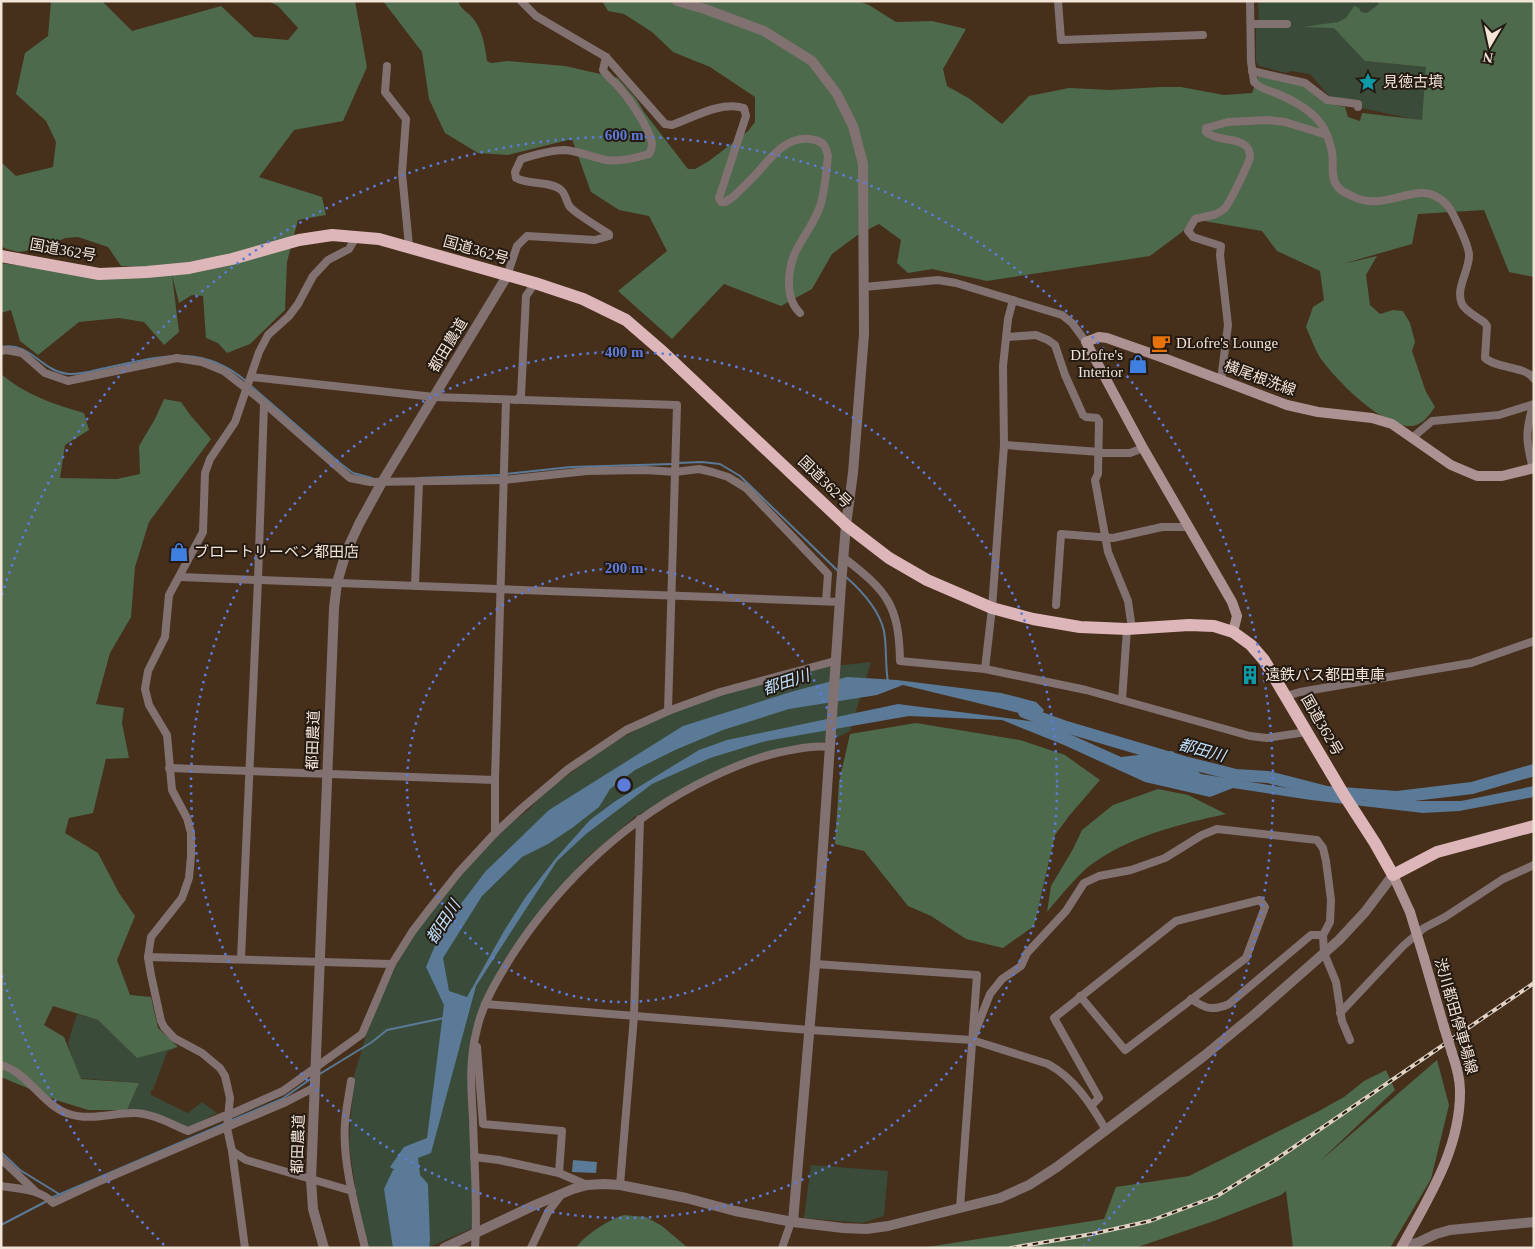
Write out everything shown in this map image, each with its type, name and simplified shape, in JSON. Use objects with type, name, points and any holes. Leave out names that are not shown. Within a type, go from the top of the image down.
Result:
[{"type":"highway","name":"国道362号","points":[[1,256],[99,274],[147,272],[190,268],[232,259],[299,240],[332,235],[379,239],[409,246],[583,299],[626,320],[664,352],[846,524],[889,558],[927,580],[992,608],[1034,619],[1080,627],[1130,629],[1189,625],[1214,626],[1233,632],[1251,645],[1264,660],[1393,874]]},
{"type":"highway","points":[[1393,874],[1437,852],[1534,826]]},
{"type":"main road","name":"横尾根洗線","points":[[1086,342],[1099,337],[1107,338],[1287,405],[1318,412],[1372,418],[1392,424],[1451,465],[1477,476],[1502,476],[1534,468]]},
{"type":"main road","points":[[1086,342],[1143,448],[1232,602],[1237,616],[1233,632]]},
{"type":"main road","name":"渋川都田停車場線","points":[[1393,874],[1410,912],[1458,1073],[1460,1091],[1457,1122],[1446,1164],[1402,1247]]},
{"type":"street","points":[[521,1],[536,16],[606,58],[665,124],[672,124],[717,108],[736,105],[744,108],[746,116],[719,198],[721,202],[725,202],[733,197],[771,156],[790,141],[811,139],[821,142],[827,148],[828,156],[820,208],[791,258],[789,294],[794,306],[800,313]]},
{"type":"street","points":[[677,1],[705,9],[764,31],[812,61],[837,94],[853,126],[864,164],[864,334],[853,473],[846,524],[841,585],[815,964],[793,1222],[782,1248]]},
{"type":"street","points":[[1058,1],[1061,40],[1203,35]]},
{"type":"street","points":[[1250,1],[1252,79],[1256,85],[1279,94],[1321,123],[1327,135],[1332,153],[1333,180],[1345,192],[1364,202],[1389,201],[1419,192],[1426,192],[1446,204],[1469,252],[1460,297],[1463,306],[1487,326],[1485,358],[1494,364],[1525,372],[1534,379]]},
{"type":"street","points":[[1251,24],[1287,24]]},
{"type":"street","points":[[507,276],[516,246],[527,236],[595,240],[609,236],[609,234],[573,210],[568,205],[561,189],[554,186],[524,182],[516,178],[515,172],[521,159],[561,150],[583,153],[608,160],[649,154],[652,144],[648,132],[625,94],[603,70],[606,58]]},
{"type":"street","points":[[387,66],[385,92],[406,119],[402,173],[409,246]]},
{"type":"street","points":[[1252,71],[1305,83],[1327,100],[1358,104],[1358,107]]},
{"type":"street","points":[[1221,380],[1228,325],[1220,255],[1221,246],[1192,237],[1188,231],[1195,219],[1218,213],[1226,208],[1248,162],[1250,153],[1248,148],[1241,143],[1221,140],[1211,136],[1206,132],[1206,128],[1228,122],[1268,120],[1285,122],[1327,135]]},
{"type":"street","points":[[245,1248],[232,1151],[229,1122],[230,1098],[226,1076],[220,1068],[202,1053],[174,1038],[161,1021],[148,957],[151,937],[182,898],[189,878],[191,833],[187,818],[172,790],[167,735],[149,705],[145,689],[148,671],[165,637],[169,595],[203,532],[205,473],[210,459],[235,422],[259,352],[268,336],[289,316],[298,304],[312,276],[328,260],[349,249],[356,237]]},
{"type":"street","name":"都田農道","points":[[324,1248],[313,1209],[311,1180],[334,608],[337,583],[346,552],[382,482],[507,276]]},
{"type":"street","points":[[864,287],[938,280],[956,283],[1062,315],[1072,323],[1086,342]]},
{"type":"street","points":[[516,400],[521,396],[526,296],[535,283]]},
{"type":"street","points":[[985,669],[992,608],[1004,445],[1003,366],[1008,319],[1013,300]]},
{"type":"street","points":[[1006,337],[1036,335],[1048,340],[1055,346],[1065,375],[1083,415],[1086,418],[1097,418],[1099,421],[1100,452],[1096,480],[1105,538],[1114,569],[1128,601],[1130,629],[1122,700]]},
{"type":"street","points":[[1,351],[6,350],[22,354],[45,373],[68,382],[177,358],[202,362],[249,383],[434,397],[677,405],[668,711]]},
{"type":"street","points":[[249,383],[264,404],[350,478],[370,482],[418,482],[587,471],[675,471],[699,469],[728,476],[746,488],[828,574],[826,601]]},
{"type":"street","points":[[495,833],[506,400]]},
{"type":"street","points":[[241,959],[264,404]]},
{"type":"street","points":[[1412,438],[1432,421],[1499,414],[1533,404]]},
{"type":"street","points":[[1533,404],[1528,422],[1526,442],[1534,468]]},
{"type":"street","points":[[1004,445],[1102,453],[1130,453],[1143,448]]},
{"type":"street","points":[[415,586],[418,482]]},
{"type":"street","points":[[1056,605],[1061,534],[1113,538],[1162,527],[1189,527]]},
{"type":"street","points":[[844,562],[863,573],[883,592],[895,613],[900,638],[900,660],[985,669],[1086,690],[1250,736],[1267,738],[1306,732]]},
{"type":"street","points":[[180,577],[840,602]]},
{"type":"street","points":[[1286,696],[1471,663],[1534,640]]},
{"type":"street","points":[[229,1122],[316,1069],[362,1034],[392,964],[412,932],[459,872],[495,833],[546,787],[590,753],[626,730],[668,711],[720,692],[835,664]]},
{"type":"street","points":[[475,1248],[473,1234],[474,1158],[471,1079],[476,1032],[485,1004],[507,963],[531,928],[573,878],[606,846],[640,819],[683,792],[720,773],[776,753],[802,748],[830,747]]},
{"type":"street","points":[[169,768],[495,780]]},
{"type":"street","points":[[620,1185],[634,1016],[640,819]]},
{"type":"street","points":[[972,1040],[990,994],[1002,979],[1021,966],[1027,953],[1066,911],[1084,883],[1099,876],[1131,870],[1165,858],[1202,835],[1217,829],[1317,840],[1323,848],[1331,900],[1330,922],[1324,935],[1324,953],[1336,982],[1340,1013],[1350,1040]]},
{"type":"street","points":[[1340,1013],[1403,946],[1424,928],[1446,917],[1503,879],[1534,865]]},
{"type":"street","points":[[444,1248],[535,1205],[587,1185],[620,1185],[793,1222],[866,1229],[888,1226],[1000,1198],[1029,1186],[1057,1167],[1204,1056],[1339,940],[1366,912],[1393,874]]},
{"type":"street","points":[[1080,996],[1125,1050],[1246,958],[1266,907],[1260,900],[1176,921],[1080,996],[1054,1018],[1099,1098],[1092,1105]]},
{"type":"street","points":[[1191,999],[1207,1008],[1218,1009],[1229,1004],[1311,935],[1324,935]]},
{"type":"street","points":[[148,957],[392,964]]},
{"type":"street","points":[[815,964],[978,975],[960,1208]]},
{"type":"street","points":[[485,1004],[810,1030],[972,1040],[1048,1064],[1070,1080],[1092,1105],[1106,1130]]},
{"type":"street","points":[[476,1032],[483,1124],[562,1131],[559,1173]]},
{"type":"street","points":[[1,1065],[17,1072],[59,1109],[78,1116],[147,1114],[188,1131],[224,1116],[229,1122]]},
{"type":"street","points":[[351,1081],[345,1124],[346,1143],[352,1191],[366,1248]]},
{"type":"street","points":[[1,1159],[35,1191],[50,1200],[100,1181],[229,1122],[286,1102],[316,1085]]},
{"type":"street","points":[[232,1151],[246,1160],[352,1191]]},
{"type":"street","points":[[474,1158],[499,1160],[559,1173],[587,1185]]},
{"type":"street","points":[[1,1186],[35,1191]]},
{"type":"street","points":[[531,1248],[548,1212],[561,1195]]},
{"type":"street","points":[[1402,1247],[1450,1230],[1534,1222]]},
{"type":"green space","points":[[51,1],[102,1],[132,31],[221,6],[254,37],[288,40],[298,28],[278,6],[268,1],[355,1],[367,67],[343,121],[294,130],[259,177],[322,197],[326,215],[298,220],[287,262],[285,310],[250,344],[227,353],[218,343],[206,338],[203,296],[192,295],[179,303],[172,275],[179,332],[164,345],[144,322],[119,318],[79,322],[38,355],[20,341],[11,310],[1,313],[1,263],[101,277],[148,267],[121,266],[108,247],[78,237],[65,238],[44,248],[18,252],[1,246],[1,162],[16,176],[53,167],[56,142],[46,121],[16,94],[25,53],[48,36]]},
{"type":"green space","points":[[383,1],[458,1],[478,26],[484,43],[487,61],[491,63],[508,61],[565,66],[618,78],[637,100],[644,112],[688,169],[695,169],[709,161],[748,131],[755,122],[755,97],[710,67],[673,52],[652,32],[624,14],[608,11],[602,1],[858,1],[869,5],[896,22],[932,21],[966,29],[943,69],[947,86],[970,99],[1002,124],[1029,96],[1069,88],[1110,90],[1181,87],[1224,95],[1252,93],[1259,75],[1303,85],[1325,103],[1345,107],[1348,117],[1360,121],[1362,113],[1422,120],[1426,67],[1365,61],[1334,28],[1303,27],[1338,22],[1346,18],[1354,6],[1359,8],[1361,12],[1367,13],[1378,5],[1379,1],[1534,1],[1534,277],[1509,272],[1484,210],[1418,214],[1412,244],[1342,264],[1377,256],[1366,275],[1370,305],[1380,314],[1393,310],[1403,311],[1410,323],[1415,342],[1412,351],[1426,392],[1435,407],[1423,421],[1412,426],[1400,425],[1375,411],[1338,379],[1319,355],[1306,327],[1313,307],[1324,300],[1320,271],[1277,251],[1262,231],[1198,220],[1150,256],[987,281],[932,269],[908,273],[897,263],[901,240],[879,224],[859,234],[832,254],[812,289],[781,306],[724,284],[672,339],[618,291],[667,251],[649,216],[619,210],[591,192],[572,139],[508,155],[478,153],[445,133],[429,99],[422,52]]},
{"type":"green space","points":[[1258,1],[1386,1],[1365,61],[1427,67],[1422,121],[1361,108],[1361,101],[1330,97],[1310,74],[1290,71],[1286,73],[1259,66],[1256,62],[1256,26],[1259,26]]},
{"type":"green space","points":[[1,374],[40,398],[84,413],[89,430],[65,445],[60,478],[117,479],[140,474],[139,446],[164,399],[181,402],[211,439],[149,522],[135,567],[131,617],[110,653],[96,704],[124,708],[122,723],[129,758],[106,759],[93,813],[69,818],[65,833],[98,853],[119,893],[135,916],[117,960],[130,995],[151,997],[158,1028],[178,1047],[137,1058],[98,1020],[53,1006],[44,1025],[64,1037],[81,1079],[139,1083],[127,1110],[88,1110],[56,1100],[1,1077]]},
{"type":"green space","points":[[871,662],[850,731],[830,741],[725,768],[636,816],[585,859],[512,956],[478,1023],[471,1044],[473,1228],[427,1248],[369,1248],[359,1212],[349,1145],[354,1076],[374,1009],[406,947],[437,902],[500,832],[528,810],[549,789],[609,745],[677,709],[764,681],[826,667]]},
{"type":"green space","points":[[916,723],[1020,740],[1065,755],[1100,780],[1055,835],[1034,926],[1003,948],[966,939],[931,916],[908,906],[864,851],[835,844],[839,782],[850,734]]},
{"type":"green space","points":[[1158,789],[1188,795],[1226,814],[1156,832],[1107,854],[1081,874],[1047,912],[1051,886],[1082,830],[1113,805]]},
{"type":"green space","points":[[77,1014],[98,1020],[137,1057],[178,1047],[167,1052],[153,1090],[151,1090],[151,1095],[188,1113],[202,1102],[217,1113],[187,1129],[127,1110],[139,1083],[78,1078],[68,1043]]},
{"type":"green space","points":[[1437,1060],[1449,1105],[1431,1179],[1390,1248],[1293,1248],[1286,1191],[1281,1195],[1214,1221],[1135,1248],[921,1248],[1104,1219],[1116,1187],[1189,1176],[1317,1112],[1344,1097],[1364,1081],[1386,1070],[1395,1090],[1319,1162]]},
{"type":"green space","points":[[811,1165],[888,1171],[884,1216],[862,1223],[804,1218]]},
{"type":"green space","points":[[624,1215],[646,1217],[662,1226],[688,1248],[576,1248],[598,1228]]},
{"type":"water","points":[[847,677],[897,680],[1001,693],[1036,702],[1044,710],[1040,718],[903,685],[877,695],[789,709],[723,730],[675,750],[635,770],[610,789],[599,807],[548,844],[522,857],[482,896],[443,958],[449,991],[467,997],[525,898],[556,858],[590,820],[614,802],[699,750],[727,740],[898,704],[1045,723],[1121,757],[1172,751],[1201,774],[1367,801],[1461,801],[1534,786],[1534,797],[1459,811],[1423,813],[1311,800],[1233,788],[1210,797],[1145,782],[1064,745],[1002,720],[909,716],[766,741],[710,758],[652,784],[586,834],[557,861],[476,986],[431,1153],[418,1158],[420,1175],[428,1184],[429,1248],[393,1248],[384,1189],[393,1170],[395,1170],[390,1167],[404,1147],[427,1138],[444,1005],[426,967],[442,929],[485,872],[549,810],[683,726],[794,691]]},
{"type":"water","points":[[573,1160],[597,1162],[596,1173],[572,1172]]},
{"type":"waterway","points":[[1,347],[11,346],[20,348],[51,368],[69,374],[83,373],[162,357],[196,357],[213,361],[230,369],[247,382]]},
{"type":"waterway","points":[[250,385],[341,464],[353,473],[372,478]]},
{"type":"waterway","points":[[677,463],[702,462],[720,464],[740,476],[838,571]]},
{"type":"waterway","points":[[505,474],[571,467],[672,464]]},
{"type":"waterway","points":[[418,478],[500,475]]},
{"type":"waterway","points":[[846,577],[869,601],[882,623],[885,637],[888,682]]},
{"type":"waterway","name":"都田川","points":[[1024,712],[1063,726],[1184,762],[1236,775],[1268,777],[1327,792],[1397,797],[1472,788],[1534,770]]},
{"type":"waterway","points":[[318,1075],[372,1042],[387,1030],[444,1018]]},
{"type":"waterway","points":[[230,1121],[282,1099],[312,1078]]},
{"type":"waterway","points":[[51,1198],[226,1123]]},
{"type":"waterway","points":[[1,1152],[20,1170],[59,1194]]},
{"type":"waterway","points":[[1,1225],[47,1201]]},
{"type":"railway","points":[[1011,1248],[1092,1234],[1150,1221],[1217,1196],[1275,1160],[1534,983]]},
{"type":"place","name":"見徳古墳","points":[[1368,82]]},
{"type":"place","name":"DLofre's Lounge","points":[[1161,343]]},
{"type":"place","name":"DLofre's Interior","points":[[1138,364]]},
{"type":"place","name":"ブロートリーベン都田店","points":[[179,552]]},
{"type":"place","name":"遠鉄バス都田車庫","points":[[1250,675]]}]
